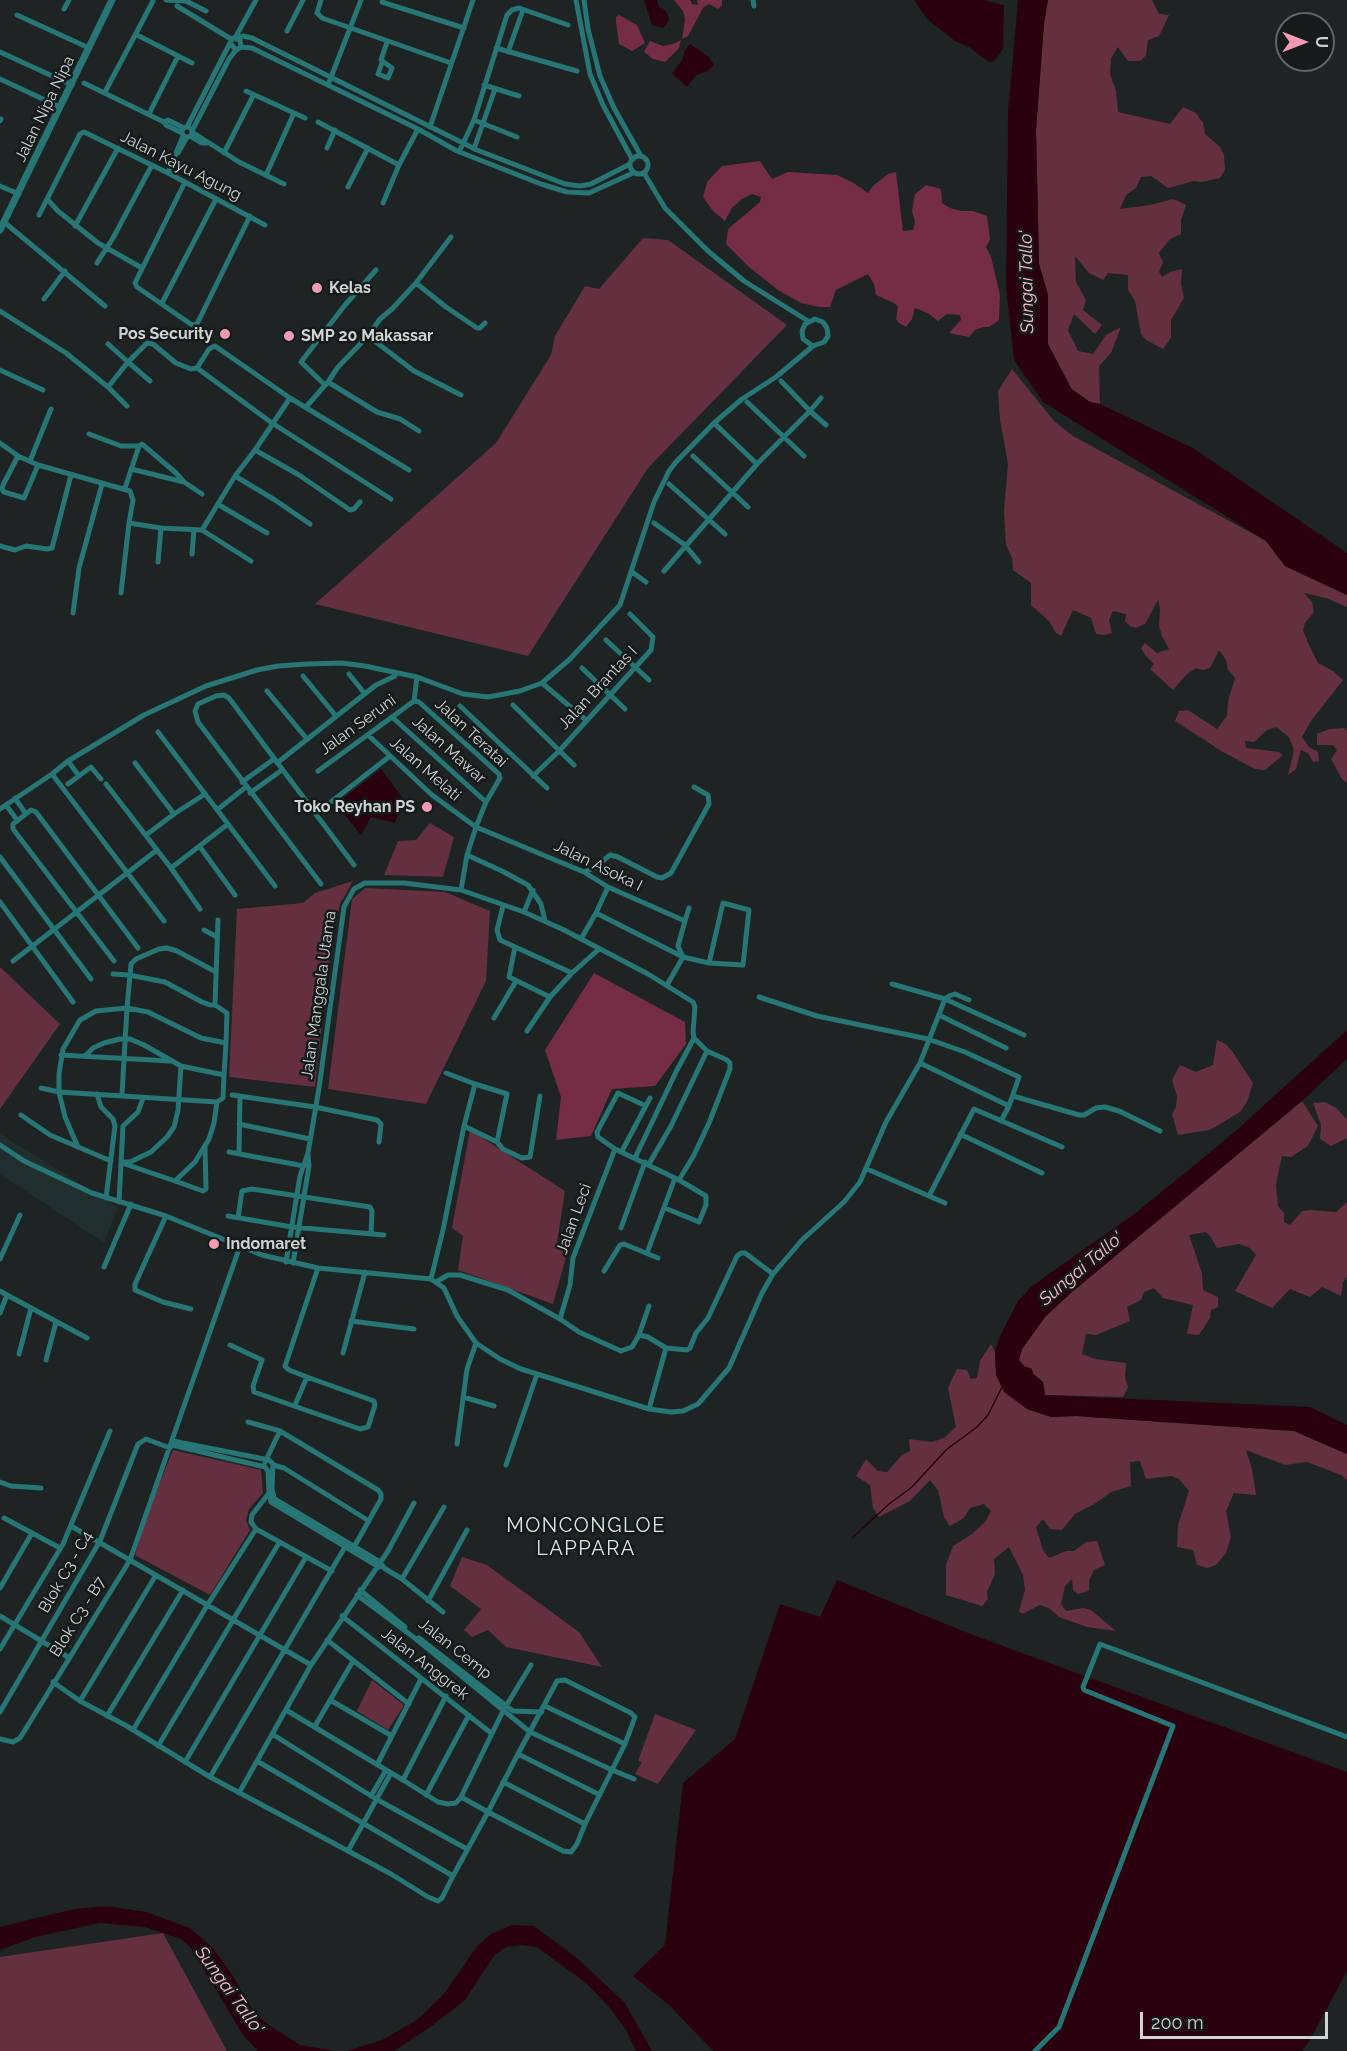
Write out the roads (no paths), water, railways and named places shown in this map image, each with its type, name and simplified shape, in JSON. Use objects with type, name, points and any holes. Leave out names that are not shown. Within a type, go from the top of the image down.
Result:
[{"type":"street","points":[[64,9],[69,0]]},
{"type":"street","name":"Jalan Nipa Nipa","points":[[0,230],[112,0]]},
{"type":"street","points":[[166,0],[186,1],[206,11]]},
{"type":"street","points":[[168,173],[234,39],[256,0]]},
{"type":"street","points":[[287,31],[303,0]]},
{"type":"street","points":[[328,85],[361,0]]},
{"type":"street","points":[[430,127],[473,0]]},
{"type":"street","points":[[576,0],[590,74],[631,162],[633,173]]},
{"type":"street","points":[[234,39],[248,36],[331,77],[419,126],[459,152],[541,184],[577,194],[593,191],[633,173],[639,174],[647,168],[647,162],[641,156],[614,108],[600,76],[588,29],[584,0]]},
{"type":"street","points":[[105,92],[153,1]]},
{"type":"street","points":[[320,1],[317,13],[319,16],[451,63]]},
{"type":"street","points":[[382,2],[464,28]]},
{"type":"street","points":[[177,6],[241,43],[229,58],[187,132]]},
{"type":"street","points":[[459,152],[474,120],[509,12],[516,8],[568,25]]},
{"type":"street","points":[[508,52],[523,10]]},
{"type":"street","points":[[17,15],[89,48]]},
{"type":"street","points":[[137,35],[192,63]]},
{"type":"street","points":[[234,39],[238,49]]},
{"type":"street","points":[[382,63],[387,42]]},
{"type":"street","points":[[238,49],[252,48],[419,126],[430,127],[474,148],[565,184],[575,186],[591,184],[641,156]]},
{"type":"street","points":[[496,48],[577,71]]},
{"type":"street","points":[[0,52],[72,85]]},
{"type":"street","points":[[149,114],[178,56]]},
{"type":"street","points":[[0,80],[60,107]]},
{"type":"street","points":[[84,83],[149,114],[166,125],[205,139],[207,143],[224,153],[284,184]]},
{"type":"street","points":[[484,86],[519,96]]},
{"type":"street","points":[[471,157],[495,89]]},
{"type":"street","points":[[246,91],[305,118]]},
{"type":"street","points":[[224,153],[253,96]]},
{"type":"street","points":[[266,175],[294,113]]},
{"type":"street","points":[[474,120],[517,138]]},
{"type":"street","points":[[318,122],[399,165]]},
{"type":"street","points":[[383,203],[419,126]]},
{"type":"street","points":[[327,148],[335,130]]},
{"type":"street","name":"Jalan Kayu Agung","points":[[48,200],[80,134],[85,132],[265,225]]},
{"type":"street","points":[[75,226],[118,148]]},
{"type":"street","points":[[348,187],[368,148]]},
{"type":"street","points":[[97,262],[152,165]]},
{"type":"street","points":[[644,172],[665,208],[708,250],[744,281],[808,321]]},
{"type":"street","points":[[185,182],[135,285],[192,324],[197,324],[250,216]]},
{"type":"street","points":[[0,186],[19,194]]},
{"type":"street","points":[[162,303],[216,199]]},
{"type":"street","points":[[39,215],[48,200],[75,226],[106,249],[142,268]]},
{"type":"street","points":[[4,222],[105,306]]},
{"type":"street","points":[[306,407],[380,319],[416,283],[451,237]]},
{"type":"street","points":[[376,270],[302,363],[327,384],[377,412],[400,419],[419,431]]},
{"type":"street","points":[[44,299],[65,271]]},
{"type":"street","points":[[416,283],[446,307],[477,327],[479,328],[484,322]]},
{"type":"street","points":[[0,311],[66,353],[108,387],[127,406]]},
{"type":"street","points":[[0,809],[68,761],[144,715],[198,689],[256,670],[278,666],[342,663],[417,677],[463,694],[488,697],[519,691],[542,683],[570,659],[620,605],[654,502],[669,471],[714,423],[742,399],[813,346],[824,342],[828,332],[823,321],[815,319],[808,321],[803,327],[802,335],[806,342],[813,346]]},
{"type":"street","points":[[368,336],[414,371],[461,394]]},
{"type":"street","points":[[108,387],[128,362],[150,343],[176,363],[189,369],[197,368],[272,423],[392,499]]},
{"type":"street","points":[[108,344],[150,381]]},
{"type":"street","points":[[197,368],[209,350],[215,346],[290,398],[409,470]]},
{"type":"street","points":[[0,370],[44,390]]},
{"type":"street","points":[[781,381],[826,425]]},
{"type":"street","points":[[202,530],[219,506],[235,476],[290,398]]},
{"type":"street","points":[[664,571],[757,464],[821,398]]},
{"type":"street","points":[[747,402],[804,456]]},
{"type":"street","points":[[30,461],[51,409]]},
{"type":"street","points":[[714,423],[757,464]]},
{"type":"street","points":[[89,434],[121,446],[143,445],[177,473],[184,482],[202,494]]},
{"type":"street","points":[[0,443],[18,456],[38,465],[130,491],[133,498],[121,593]]},
{"type":"street","points":[[125,488],[139,446]]},
{"type":"street","points":[[255,450],[299,475],[350,510],[360,502]]},
{"type":"street","points":[[18,456],[2,489],[20,499],[25,497],[38,465]]},
{"type":"street","points":[[693,456],[748,507]]},
{"type":"street","points":[[131,469],[184,482]]},
{"type":"street","points":[[0,546],[15,550],[26,546],[52,548],[71,475]]},
{"type":"street","points":[[235,476],[310,524]]},
{"type":"street","points":[[73,613],[79,568],[102,484]]},
{"type":"street","points":[[669,484],[725,534]]},
{"type":"street","points":[[219,506],[267,533]]},
{"type":"street","points":[[129,523],[161,528],[202,530],[251,561]]},
{"type":"street","points":[[654,523],[685,545],[699,562]]},
{"type":"street","points":[[158,562],[161,528]]},
{"type":"street","points":[[192,554],[194,530]]},
{"type":"street","points":[[632,572],[646,582]]},
{"type":"street","name":"Jalan Brantas I","points":[[533,776],[560,750],[651,650],[654,640],[650,632],[630,614]]},
{"type":"street","points":[[606,639],[649,680]]},
{"type":"street","points":[[582,668],[625,709]]},
{"type":"street","points":[[349,674],[365,694]]},
{"type":"street","points":[[303,676],[336,716]]},
{"type":"street","points":[[217,810],[275,761],[380,683],[395,676]]},
{"type":"street","points":[[414,701],[417,677]]},
{"type":"street","points":[[542,683],[586,720]]},
{"type":"street","points":[[198,689],[205,700]]},
{"type":"street","points":[[267,691],[307,739]]},
{"type":"street","points":[[321,884],[198,722],[195,715],[196,706],[205,700],[220,695],[229,698],[354,865]]},
{"type":"street","name":"Jalan Seruni","points":[[318,771],[414,701]]},
{"type":"street","name":"Jalan Teratai","points":[[414,701],[419,702],[499,774],[500,782],[486,802],[467,855],[461,890]]},
{"type":"street","points":[[513,705],[574,765]]},
{"type":"street","points":[[460,706],[547,788]]},
{"type":"street","name":"Jalan Mawar","points":[[393,717],[486,802]]},
{"type":"street","points":[[158,732],[275,886]]},
{"type":"street","name":"Jalan Melati","points":[[368,735],[432,795],[465,821]]},
{"type":"street","points":[[331,802],[390,756]]},
{"type":"street","points":[[68,761],[78,776]]},
{"type":"street","points":[[135,764],[174,814]]},
{"type":"street","points":[[68,784],[91,767],[158,850],[200,909]]},
{"type":"street","points":[[246,787],[282,770]]},
{"type":"street","points":[[52,774],[164,921]]},
{"type":"street","points":[[584,872],[594,868],[610,855],[657,877],[662,878],[671,873],[709,804],[708,795],[694,787]]},
{"type":"street","points":[[146,836],[205,794]]},
{"type":"street","points":[[15,798],[26,813]]},
{"type":"street","points":[[6,805],[17,820]]},
{"type":"street","points":[[114,961],[13,829],[13,824],[31,810],[36,812],[138,948]]},
{"type":"street","name":"Jalan Asoka I","points":[[465,821],[476,828],[584,872],[608,887],[685,921]]},
{"type":"street","points":[[171,868],[228,824]]},
{"type":"street","points":[[200,847],[235,895]]},
{"type":"street","points":[[13,961],[158,850]]},
{"type":"street","points":[[467,855],[521,880],[533,890],[541,904],[545,921]]},
{"type":"street","points":[[0,857],[91,979]]},
{"type":"street","name":"Jalan Manggala Utama","points":[[286,1262],[304,1197],[310,1139],[331,1010],[341,923],[350,895],[361,885],[376,881],[461,890],[545,921],[667,985],[695,1005],[694,1038]]},
{"type":"street","points":[[581,939],[608,887]]},
{"type":"street","points":[[524,912],[533,890]]},
{"type":"street","points":[[0,902],[74,1002]]},
{"type":"street","points":[[596,913],[683,957],[709,963],[742,965],[749,910],[723,903],[709,963]]},
{"type":"street","points":[[503,906],[498,936],[503,942],[572,973]]},
{"type":"street","points":[[683,957],[678,946],[689,908]]},
{"type":"street","points":[[215,1005],[218,920]]},
{"type":"street","points":[[204,930],[217,937]]},
{"type":"street","points":[[515,947],[508,975],[550,997]]},
{"type":"street","points":[[122,1095],[129,975],[132,962],[163,948],[177,951],[216,972]]},
{"type":"street","points":[[527,1031],[550,997],[599,949]]},
{"type":"street","points":[[667,985],[683,957]]},
{"type":"street","points":[[41,1088],[59,1092],[143,1098],[217,1102],[223,1098],[226,1011],[202,1002],[165,982],[113,974]]},
{"type":"street","points":[[494,1018],[516,981]]},
{"type":"street","points":[[892,984],[945,999],[1024,1035]]},
{"type":"street","points":[[433,1280],[444,1288],[457,1316],[476,1343],[521,1370],[649,1409],[683,1411],[698,1404],[729,1368],[772,1274],[792,1250],[844,1202],[860,1182],[886,1122],[920,1062],[945,999],[955,994],[969,1000]]},
{"type":"street","points":[[759,997],[817,1016],[928,1039],[1018,1075],[1013,1096],[1001,1121]]},
{"type":"street","points":[[78,1147],[67,1125],[59,1092],[61,1055],[83,1018],[96,1011],[127,1008],[148,1012],[201,1038],[226,1043]]},
{"type":"street","points":[[939,1015],[1006,1048]]},
{"type":"street","points":[[635,1158],[694,1038],[707,1051],[727,1060],[730,1063],[729,1069],[710,1123],[694,1155],[677,1179],[646,1253]]},
{"type":"street","points":[[85,1056],[93,1048],[104,1043],[125,1039],[135,1040],[181,1065],[224,1075]]},
{"type":"street","points":[[621,1228],[647,1163],[671,1126],[707,1051]]},
{"type":"street","points":[[61,1055],[173,1061]]},
{"type":"street","points":[[920,1062],[1009,1106]]},
{"type":"street","points":[[122,1162],[130,1162],[151,1152],[166,1137],[176,1121],[181,1065]]},
{"type":"street","points":[[446,1074],[507,1094],[497,1142]]},
{"type":"street","points":[[433,1280],[464,1126],[476,1084]]},
{"type":"street","points":[[97,1094],[101,1107],[114,1123],[106,1198]]},
{"type":"street","points":[[646,1106],[618,1094],[597,1132],[598,1137],[615,1149],[647,1163],[706,1196],[706,1205],[697,1225],[665,1208]]},
{"type":"street","points":[[232,1095],[315,1107],[377,1120],[381,1124],[379,1142]]},
{"type":"street","points":[[239,1154],[240,1096]]},
{"type":"street","points":[[464,1126],[497,1142],[502,1149],[522,1158],[530,1157],[540,1096]]},
{"type":"street","points":[[1013,1096],[1079,1115],[1105,1107],[1119,1111],[1160,1131]]},
{"type":"street","points":[[119,1202],[123,1126],[138,1112],[143,1098]]},
{"type":"street","points":[[622,1151],[650,1098]]},
{"type":"street","points":[[174,1181],[195,1162],[205,1144],[212,1129],[217,1102]]},
{"type":"street","points":[[929,1197],[974,1109],[1062,1147]]},
{"type":"street","points":[[21,1115],[50,1135],[111,1161]]},
{"type":"street","points":[[239,1124],[310,1139]]},
{"type":"street","points":[[960,1134],[1042,1173]]},
{"type":"street","points":[[122,1162],[203,1191],[206,1189],[205,1144]]},
{"type":"street","points":[[0,1145],[24,1161],[106,1198],[166,1216],[286,1262],[318,1268],[433,1280],[448,1275],[460,1275],[488,1283],[508,1290],[579,1332],[621,1351],[632,1347],[639,1335],[649,1306]]},
{"type":"street","name":"Jalan Leci","points":[[560,1319],[570,1285],[573,1258],[615,1149]]},
{"type":"street","points":[[230,1152],[309,1166]]},
{"type":"street","name":"Jalan Manggala Utama","points":[[293,1263],[296,1196],[302,1166],[308,1154]]},
{"type":"street","points":[[867,1168],[945,1203]]},
{"type":"street","points":[[238,1218],[242,1190],[252,1188],[370,1207],[372,1215],[370,1234]]},
{"type":"street","points":[[104,1267],[131,1204]]},
{"type":"street","points":[[0,1259],[20,1215]]},
{"type":"street","points":[[166,1216],[135,1284],[135,1290],[163,1302],[191,1309]]},
{"type":"street","points":[[228,1216],[296,1228],[384,1235]]},
{"type":"street","points":[[604,1271],[620,1245],[624,1244],[658,1258]]},
{"type":"street","name":"Blok C3 - B7","points":[[0,1739],[13,1742],[20,1738],[130,1560],[240,1246]]},
{"type":"street","points":[[639,1335],[648,1337],[666,1348],[687,1350],[696,1333],[708,1318],[737,1256],[746,1253],[772,1274]]},
{"type":"street","points":[[230,1345],[262,1360],[252,1391],[360,1429],[368,1427],[375,1405],[374,1401],[286,1368],[285,1363],[304,1314],[318,1268]]},
{"type":"street","points":[[343,1353],[365,1272]]},
{"type":"street","points":[[0,1291],[87,1338]]},
{"type":"street","points":[[0,1313],[7,1295]]},
{"type":"street","points":[[19,1354],[31,1308]]},
{"type":"street","points":[[351,1321],[414,1329]]},
{"type":"street","points":[[46,1360],[57,1322]]},
{"type":"street","points":[[457,1444],[469,1359],[476,1343]]},
{"type":"street","points":[[649,1409],[666,1348]]},
{"type":"street","points":[[506,1465],[537,1374]]},
{"type":"street","points":[[295,1405],[307,1377]]},
{"type":"street","points":[[463,1397],[494,1406]]},
{"type":"street","points":[[248,1422],[280,1431],[378,1490],[381,1499],[354,1547]]},
{"type":"street","points":[[0,1649],[60,1548],[110,1431]]},
{"type":"street","points":[[280,1431],[266,1459],[268,1493],[271,1502],[345,1547],[380,1565]]},
{"type":"street","name":"Blok C3 - C4","points":[[0,1712],[100,1541],[138,1444],[143,1440],[172,1444]]},
{"type":"street","points":[[172,1444],[266,1459],[369,1521]]},
{"type":"street","points":[[172,1444],[265,1467],[273,1464]]},
{"type":"street","points":[[273,1464],[274,1498],[402,1579],[443,1612]]},
{"type":"street","points":[[0,1482],[11,1486],[41,1488]]},
{"type":"street","points":[[268,1493],[252,1515],[251,1522],[256,1529],[332,1572]]},
{"type":"street","points":[[239,1793],[311,1665],[342,1616],[380,1565],[414,1503]]},
{"type":"street","points":[[402,1579],[444,1507]]},
{"type":"street","points":[[4,1518],[60,1548]]},
{"type":"street","points":[[71,1526],[311,1665]]},
{"type":"street","points":[[133,1730],[256,1529]]},
{"type":"street","points":[[428,1601],[467,1530]]},
{"type":"street","points":[[0,1588],[32,1533]]},
{"type":"street","points":[[158,1746],[279,1543]]},
{"type":"street","points":[[210,1777],[345,1547]]},
{"type":"street","points":[[185,1762],[306,1557]]},
{"type":"street","points":[[80,1701],[156,1575]]},
{"type":"street","points":[[107,1716],[183,1590]]},
{"type":"street","name":"Jalan Cemp","points":[[359,1592],[505,1708],[519,1712],[543,1709]]},
{"type":"street","points":[[0,1616],[69,1657]]},
{"type":"street","name":"Jalan Anggrek","points":[[342,1616],[492,1733]]},
{"type":"street","points":[[327,1640],[409,1704]]},
{"type":"street","points":[[1035,2051],[1059,2027],[1173,1726],[1084,1690],[1083,1686],[1100,1644],[1347,1737]]},
{"type":"street","points":[[315,1726],[353,1661]]},
{"type":"street","points":[[286,1710],[378,1763],[438,1802],[456,1803],[505,1708],[531,1665]]},
{"type":"street","points":[[378,1763],[421,1679]]},
{"type":"street","points":[[52,1685],[133,1730],[210,1777],[434,1900],[442,1898],[467,1849],[488,1812],[557,1682],[565,1680],[634,1715],[635,1720],[625,1744],[574,1848],[568,1853],[488,1812],[461,1797]]},
{"type":"street","points":[[403,1780],[446,1696]]},
{"type":"street","points":[[330,1700],[392,1736]]},
{"type":"street","points":[[505,1708],[530,1732],[634,1779]]},
{"type":"street","points":[[543,1709],[625,1744]]},
{"type":"street","points":[[426,1795],[469,1715]]},
{"type":"street","points":[[272,1734],[373,1798],[467,1849]]},
{"type":"street","points":[[518,1754],[600,1795]]},
{"type":"street","points":[[256,1761],[453,1876]]},
{"type":"street","points":[[348,1851],[373,1798],[389,1772]]},
{"type":"street","points":[[503,1782],[585,1824]]},
{"type":"water","points":[[644,0],[657,0],[659,7],[666,11],[669,18],[663,28],[652,25]]},
{"type":"water","points":[[914,0],[982,0],[1004,5],[1003,49],[994,61],[990,62],[969,47],[955,41],[927,19]]},
{"type":"water","name":"Sungai Tallo'","points":[[1018,0],[1048,0],[1036,130],[1039,264],[1048,295],[1048,344],[1071,389],[1090,402],[1100,404],[1193,448],[1347,553],[1347,595],[1285,566],[1266,541],[1043,402],[1014,360],[1006,287],[1008,112]]},
{"type":"water","points":[[690,44],[709,57],[714,65],[708,71],[696,75],[687,87],[672,74]]},
{"type":"water","points":[[381,769],[404,800],[395,823],[371,817],[361,835],[336,804]]},
{"type":"water","name":"Sungai Tallo'","points":[[1347,1030],[1347,1059],[1302,1101],[1072,1292],[1045,1317],[1022,1349],[1019,1360],[1024,1366],[1032,1369],[1033,1374],[1043,1382],[1045,1395],[1310,1407],[1347,1425],[1347,1454],[1294,1431],[1076,1416],[1051,1417],[1027,1409],[1004,1392],[996,1375],[995,1351],[1018,1301],[1032,1286],[1137,1212],[1231,1135]]},
{"type":"water","points":[[837,1580],[973,1635],[1347,1772],[1347,1971],[1302,2051],[713,2051],[670,2006],[633,1976],[665,1945],[683,1783],[735,1739],[780,1604],[820,1617]]},
{"type":"water","name":"Sungai Tallo'","points":[[107,1906],[146,1912],[190,1928],[213,1948],[233,1976],[255,2014],[300,2045],[334,2051],[258,2051],[243,2035],[191,1948],[181,1939],[145,1927],[100,1923],[35,1937],[0,1950],[0,1927],[74,1909]]},
{"type":"water","points":[[512,1925],[534,1926],[577,1958],[625,2003],[652,2051],[636,2051],[626,2030],[609,2007],[586,1983],[537,1947],[522,1945],[506,1947],[494,1956],[465,2000],[394,2051],[347,2051],[382,2040],[417,2020],[444,1994],[478,1945],[491,1934]]},
{"type":"waterway","points":[[852,1538],[889,1504],[912,1487],[946,1450],[977,1427],[988,1415],[1002,1387]]},
{"type":"place","name":"Kelas","points":[[317,288]]},
{"type":"place","name":"Pos Security","points":[[225,334]]},
{"type":"place","name":"SMP 20 Makassar","points":[[289,336]]},
{"type":"place","name":"Toko Reyhan PS","points":[[427,807]]},
{"type":"place","name":"Indomaret","points":[[214,1244]]},
{"type":"district","name":"MONCONGLOE LAPPARA","points":[[586,1538]]}]
